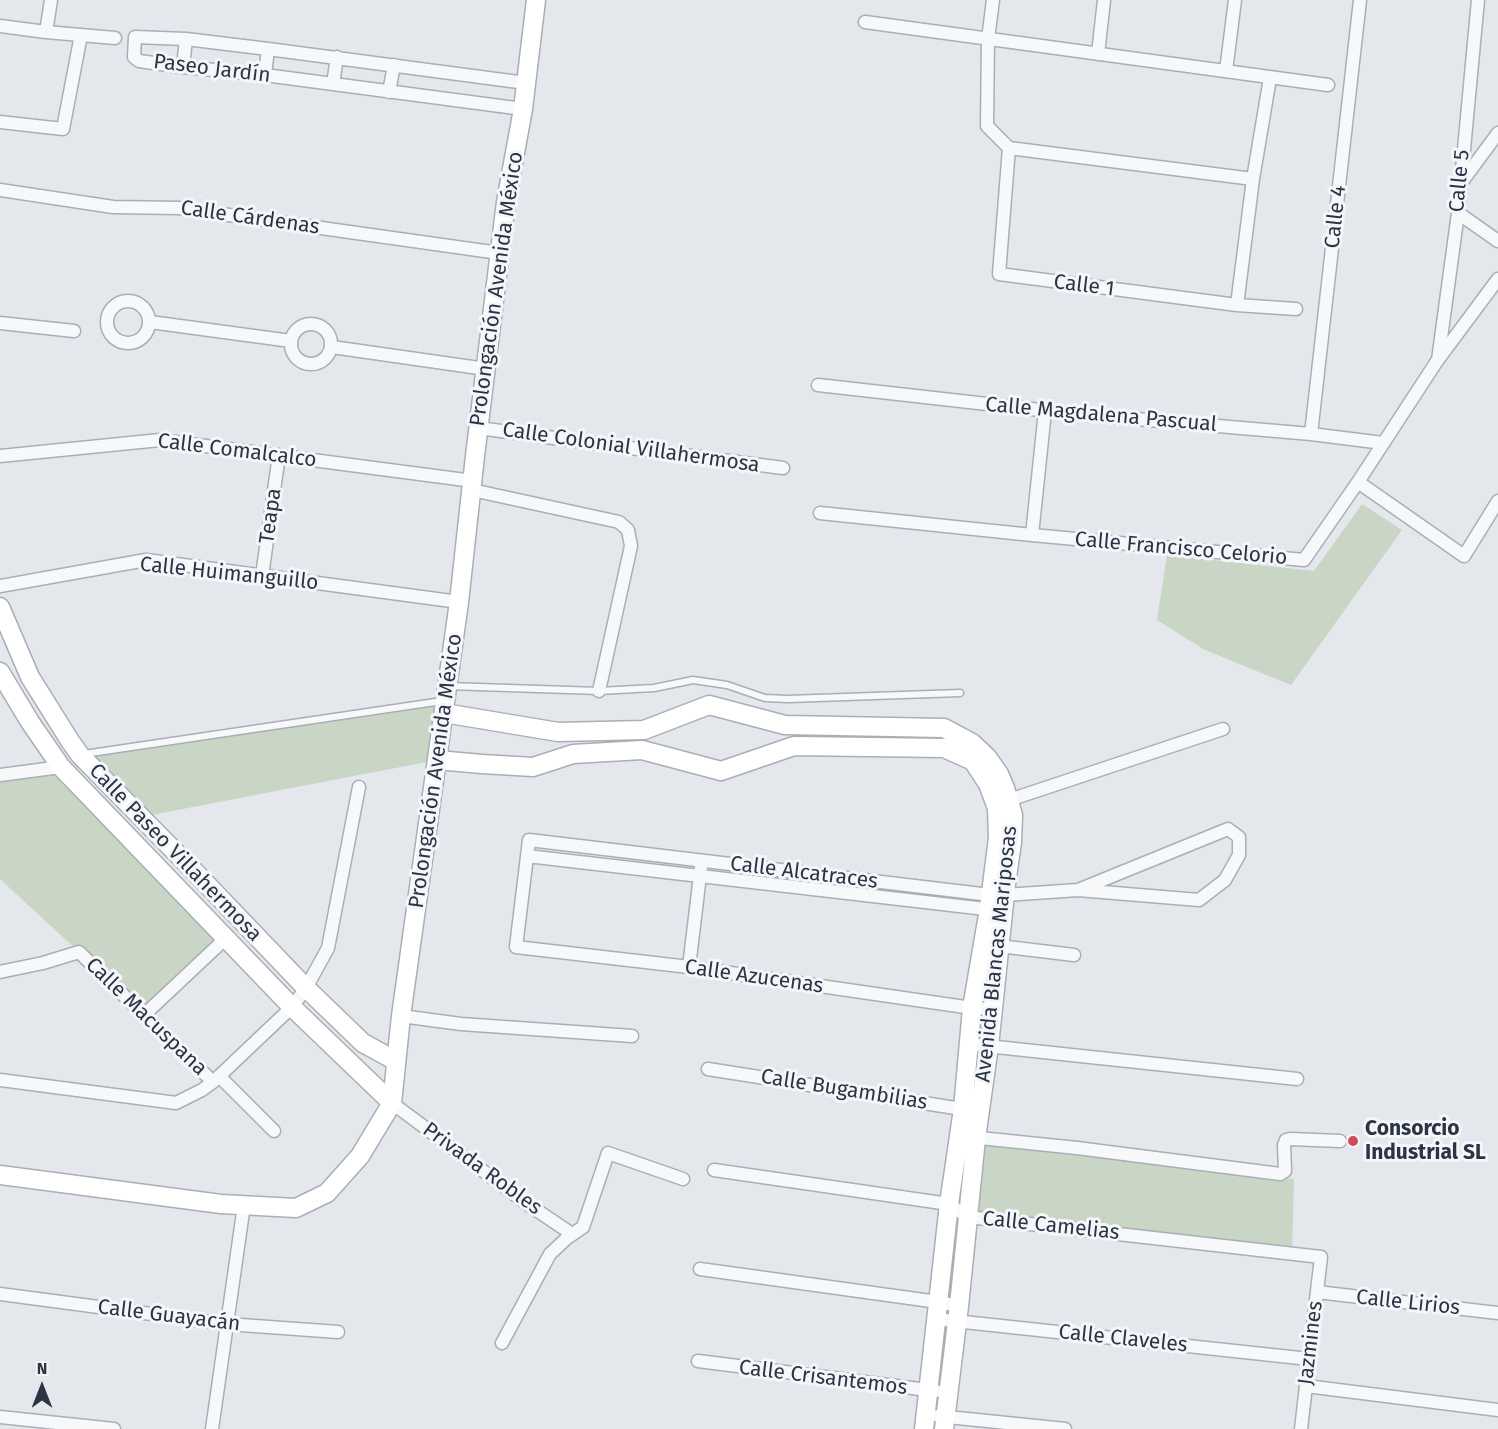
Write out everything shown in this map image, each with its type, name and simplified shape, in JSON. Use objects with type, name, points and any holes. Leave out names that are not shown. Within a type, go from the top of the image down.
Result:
[{"type":"street","points":[[46,32],[51,0]]},
{"type":"street","name":"Prolongación Avenida México","points":[[0,1176],[221,1204],[296,1208],[327,1193],[360,1156],[392,1103],[401,1016],[459,602],[499,254],[523,109],[536,0]]},
{"type":"street","points":[[993,0],[988,39],[987,126],[1009,148],[1252,179]]},
{"type":"street","points":[[1098,54],[1104,0]]},
{"type":"street","points":[[1226,71],[1235,0]]},
{"type":"street","name":"Calle 4","points":[[1311,434],[1360,0]]},
{"type":"street","name":"Calle 5","points":[[1437,362],[1458,213],[1478,0]]},
{"type":"street","points":[[865,22],[1328,85]]},
{"type":"street","points":[[0,26],[115,38]]},
{"type":"street","points":[[0,122],[63,129],[81,35]]},
{"type":"street","name":"Paseo Jardín","points":[[523,109],[139,61],[134,57],[135,37],[186,39],[526,83]]},
{"type":"street","points":[[183,67],[186,39]]},
{"type":"street","points":[[265,75],[267,49]]},
{"type":"street","points":[[333,84],[337,57]]},
{"type":"street","points":[[389,92],[394,65]]},
{"type":"street","points":[[1237,305],[1252,179],[1270,78]]},
{"type":"street","points":[[1460,184],[1498,133]]},
{"type":"street","name":"Calle 1","points":[[1009,148],[999,274],[1237,305],[1296,309]]},
{"type":"street","name":"Calle Cárdenas","points":[[0,190],[113,207],[179,208],[499,254]]},
{"type":"street","points":[[1458,213],[1498,241]]},
{"type":"street","name":"Calle Francisco Celorio","points":[[820,513],[1304,561],[1437,362],[1498,279]]},
{"type":"street","points":[[150,322],[291,341]]},
{"type":"street","points":[[0,323],[74,331]]},
{"type":"street","points":[[310,324],[318,325],[326,330],[331,338],[332,347],[322,362],[304,363],[292,350],[291,341],[294,333],[301,327],[310,324]]},
{"type":"street","points":[[332,347],[486,369]]},
{"type":"street","name":"Calle Magdalena Pascual","points":[[818,385],[1045,411],[1311,434],[1383,443]]},
{"type":"street","points":[[1032,535],[1045,411]]},
{"type":"street","name":"Calle Colonial Villahermosa","points":[[478,428],[783,468]]},
{"type":"street","name":"Calle Comalcalco","points":[[0,456],[160,440],[279,455],[472,486],[619,522],[628,530],[631,546],[599,691]]},
{"type":"street","name":"Teapa","points":[[262,576],[279,455]]},
{"type":"street","points":[[1358,482],[1464,556],[1498,501]]},
{"type":"street","name":"Calle Huimanguillo","points":[[0,586],[146,560],[459,602]]},
{"type":"street","name":"Calle Paseo Villahermosa","points":[[0,608],[30,677],[80,755],[306,988],[363,1042],[396,1062]]},
{"type":"street","name":"Calle Paseo Villahermosa","points":[[0,672],[61,767],[225,939],[392,1103]]},
{"type":"street","name":"Avenida Blancas Mariposas","points":[[446,700],[558,732],[644,730],[709,705],[785,725],[944,728],[972,743],[987,757],[999,774],[1013,815],[1012,842],[972,1008],[969,1044],[971,1110]]},
{"type":"street","points":[[1009,800],[1224,729]]},
{"type":"street","name":"Avenida Blancas Mariposas","points":[[437,760],[533,767],[573,754],[642,750],[721,771],[794,746],[944,748],[973,760],[988,784],[997,808],[999,946],[989,1046],[949,1204],[925,1422]]},
{"type":"street","points":[[0,775],[61,767]]},
{"type":"street","points":[[94,801],[110,786]]},
{"type":"street","points":[[0,1080],[176,1103],[202,1090],[216,1079],[292,1007],[306,988],[328,948],[359,787]]},
{"type":"street","name":"Calle Alcatraces","points":[[997,902],[702,861],[529,840],[527,856],[700,875],[997,902],[1078,890],[1199,900],[1225,880],[1239,855],[1239,837],[1228,829],[1078,890]]},
{"type":"street","name":"Calle Azucenas","points":[[527,856],[516,947],[689,967],[992,1009]]},
{"type":"street","points":[[689,967],[702,861]]},
{"type":"street","points":[[143,1016],[225,939]]},
{"type":"street","points":[[999,946],[1074,955]]},
{"type":"street","name":"Calle Macuspana","points":[[0,972],[43,963],[79,952],[143,1016],[274,1131]]},
{"type":"street","points":[[401,1016],[461,1024],[632,1036]]},
{"type":"street","points":[[969,1044],[1297,1079]]},
{"type":"street","name":"Calle Bugambilias","points":[[708,1069],[971,1110]]},
{"type":"street","name":"Privada Robles","points":[[392,1103],[526,1203],[572,1234]]},
{"type":"street","points":[[967,1137],[1077,1148],[1280,1174],[1285,1171],[1284,1145],[1286,1140],[1340,1141]]},
{"type":"street","name":"Avenida Blancas Mariposas","points":[[944,1423],[968,1217],[967,1137]]},
{"type":"street","points":[[502,1343],[550,1254],[583,1227],[608,1153],[683,1179]]},
{"type":"street","name":"Calle Camelias","points":[[714,1170],[949,1204],[968,1217],[1321,1257]]},
{"type":"street","points":[[212,1429],[244,1205]]},
{"type":"street","name":"Jazmines","points":[[1301,1429],[1321,1257]]},
{"type":"street","name":"Calle Claveles","points":[[700,1269],[958,1314],[1309,1359]]},
{"type":"street","name":"Calle Lirios","points":[[1317,1292],[1498,1313]]},
{"type":"street","name":"Calle Guayacán","points":[[0,1294],[227,1324],[338,1332]]},
{"type":"street","name":"Calle Claveles","points":[[937,1310],[958,1314]]},
{"type":"street","name":"Calle Crisantemos","points":[[698,1361],[949,1392]]},
{"type":"street","points":[[1306,1386],[1498,1410]]},
{"type":"street","points":[[0,1417],[114,1429]]},
{"type":"street","name":"Calle Crisantemos","points":[[925,1422],[1065,1429]]},
{"type":"lane","points":[[80,755],[446,700],[654,688],[693,680],[727,685],[765,698],[960,693]]},
{"type":"green space","points":[[1362,504],[1402,530],[1291,685],[1205,650],[1157,620],[1167,555],[1314,571]]},
{"type":"green space","points":[[446,700],[437,760],[141,817],[80,755]]},
{"type":"green space","points":[[61,767],[225,939],[143,1016],[79,952],[0,879],[0,775]]},
{"type":"green space","points":[[975,1141],[1294,1179],[1292,1254],[968,1217]]},
{"type":"place","name":"Consorcio Industrial SL","points":[[1353,1141]]}]
